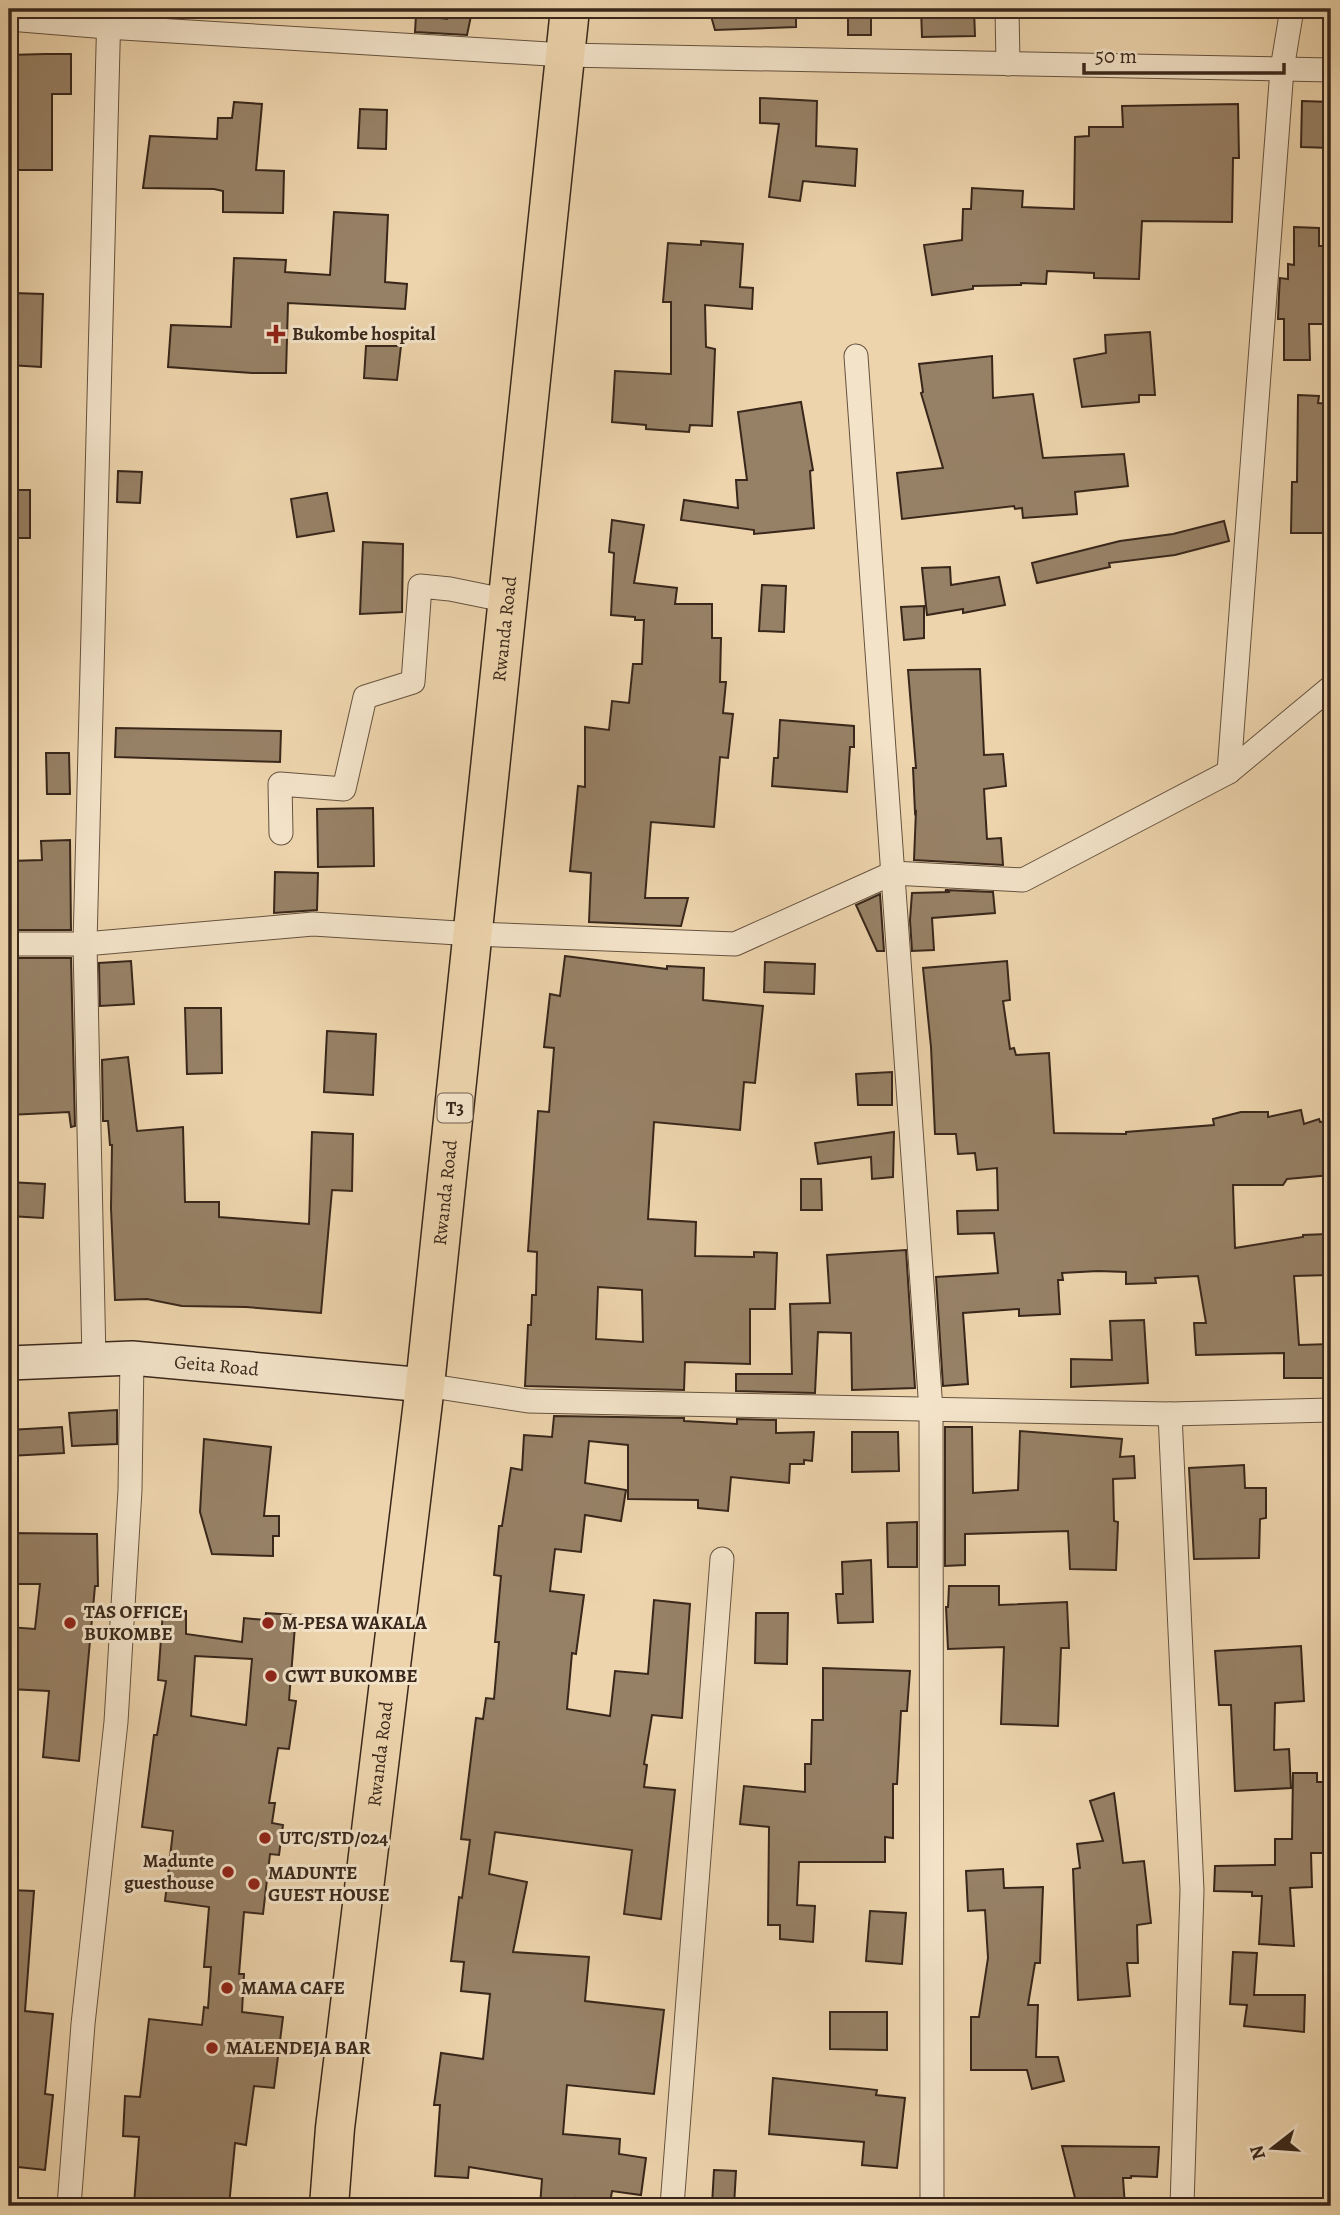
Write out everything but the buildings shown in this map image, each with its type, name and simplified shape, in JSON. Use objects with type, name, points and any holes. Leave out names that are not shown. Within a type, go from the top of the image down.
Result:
[{"type":"highway","name":"Rwanda Road","points":[[329,2206],[337,2114],[425,1385],[570,9]]},
{"type":"main road","name":"Geita Road","points":[[9,1363],[132,1358],[425,1385]]},
{"type":"street","points":[[1007,9],[1008,64]]},
{"type":"street","points":[[1229,772],[1282,69],[1292,9]]},
{"type":"street","points":[[94,1360],[85,944],[108,18]]},
{"type":"street","points":[[9,19],[108,18],[565,55],[1331,70]]},
{"type":"street","points":[[856,356],[932,1410],[933,2206]]},
{"type":"street","points":[[281,833],[279,784],[344,789],[365,697],[413,682],[420,586],[509,601]]},
{"type":"street","points":[[9,944],[85,944],[313,923],[474,934],[735,944],[893,873],[1023,880],[1229,772],[1331,687]]},
{"type":"street","points":[[69,2206],[83,2024],[116,1722],[130,1490],[132,1358]]},
{"type":"street","points":[[425,1385],[528,1401],[1170,1415],[1331,1410]]},
{"type":"street","points":[[1170,1415],[1192,1890],[1182,2206]]},
{"type":"street","points":[[672,2206],[722,1559]]},
{"type":"place","name":"Bukombe hospital","points":[[276,334]]},
{"type":"place","name":"TAS OFFICE BUKOMBE","points":[[70,1623]]},
{"type":"place","name":"M-PESA WAKALA","points":[[268,1623]]},
{"type":"place","name":"CWT BUKOMBE","points":[[271,1676]]},
{"type":"place","name":"UTC/STD/024","points":[[265,1838]]},
{"type":"place","name":"Madunte guesthouse","points":[[228,1872]]},
{"type":"place","name":"MADUNTE GUEST HOUSE","points":[[254,1884]]},
{"type":"place","name":"MAMA CAFE","points":[[227,1988]]},
{"type":"place","name":"MALENDEJA BAR","points":[[212,2048]]}]
